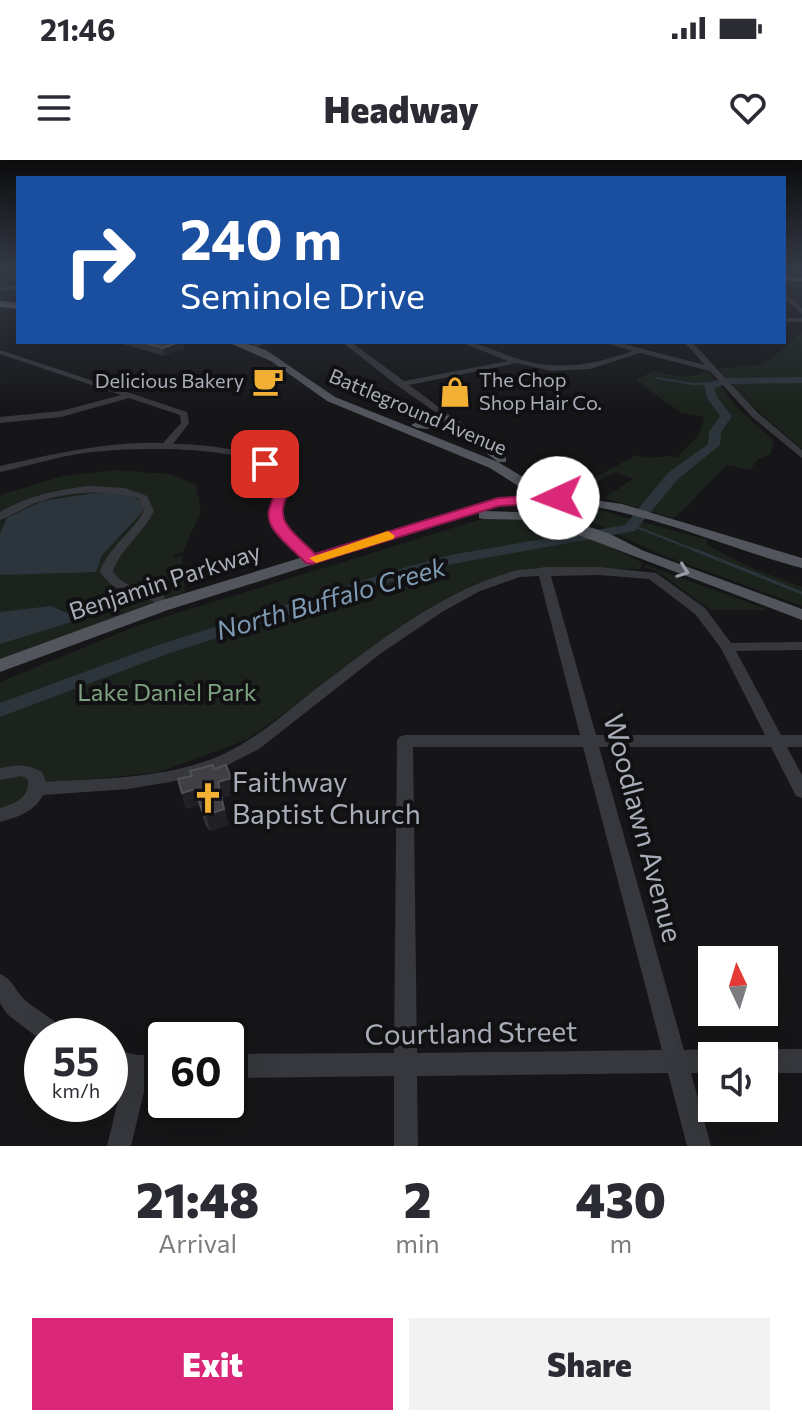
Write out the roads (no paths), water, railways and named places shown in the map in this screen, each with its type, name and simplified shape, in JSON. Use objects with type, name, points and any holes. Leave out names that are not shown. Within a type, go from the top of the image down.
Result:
[{"type":"main road","name":"Battleground Avenue","points":[[257,344],[279,352],[327,388],[553,485],[802,563]]},
{"type":"main road","name":"Battleground Avenue","points":[[257,344],[310,388],[331,399],[505,465],[588,530]]},
{"type":"main road","points":[[417,425],[442,427],[448,418],[505,465],[518,483],[518,489],[478,508]]},
{"type":"main road","name":"Benjamin Parkway","points":[[0,666],[162,606],[478,508],[511,500],[547,497],[627,510]]},
{"type":"main road","name":"Benjamin Parkway","points":[[0,677],[171,612],[483,515],[541,516],[588,530],[802,615]]},
{"type":"street","points":[[349,344],[448,418]]},
{"type":"street","points":[[470,344],[545,369],[570,371],[600,366],[638,351]]},
{"type":"street","points":[[614,344],[716,372]]},
{"type":"street","points":[[690,344],[732,391],[802,455]]},
{"type":"street","points":[[0,352],[184,414],[185,423],[166,446]]},
{"type":"street","points":[[401,384],[518,360]]},
{"type":"street","points":[[0,420],[72,412],[132,395]]},
{"type":"street","points":[[0,469],[82,450],[166,446],[224,451],[265,464],[279,477],[283,492],[276,514],[278,524],[312,559]]},
{"type":"street","points":[[0,517],[22,504],[72,493],[115,489],[142,496],[149,511],[146,520],[112,555],[107,566],[109,577],[123,589],[158,598],[162,606]]},
{"type":"street","points":[[0,815],[19,808],[38,789],[128,783],[214,765],[253,745],[375,651],[437,609],[501,578],[544,571],[641,573],[661,581],[700,611],[728,651],[802,791]]},
{"type":"street","name":"Woodlawn Avenue","points":[[544,571],[699,1146]]},
{"type":"street","points":[[728,651],[802,646]]},
{"type":"street","points":[[728,651],[802,654]]},
{"type":"street","points":[[406,1146],[405,741],[802,741]]},
{"type":"street","points":[[0,774],[14,770],[31,772],[36,776],[38,789]]},
{"type":"street","points":[[0,984],[15,1006],[31,1018]]},
{"type":"street","name":"Courtland Street","points":[[248,1066],[698,1061]]},
{"type":"street","points":[[778,1061],[802,1061]]},
{"type":"street","points":[[119,1146],[144,1082]]},
{"type":"waterway","points":[[656,378],[694,384],[713,383]]},
{"type":"waterway","name":"North Buffalo Creek","points":[[0,710],[164,649],[399,574],[450,560],[630,528],[673,476],[714,445],[715,432],[726,416],[712,398],[708,386],[726,381],[802,380]]},
{"type":"waterway","points":[[631,525],[699,552]]},
{"type":"waterway","points":[[695,550],[699,552]]},
{"type":"waterway","points":[[699,552],[802,593]]},
{"type":"place","name":"Delicious Bakery","points":[[268,381]]},
{"type":"place","name":"The Chop Shop Hair Co.","points":[[455,392]]},
{"type":"place","name":"Faithway Baptist Church","points":[[208,798]]},
{"type":"park label","name":"Lake Daniel Park","points":[[167,693]]}]
